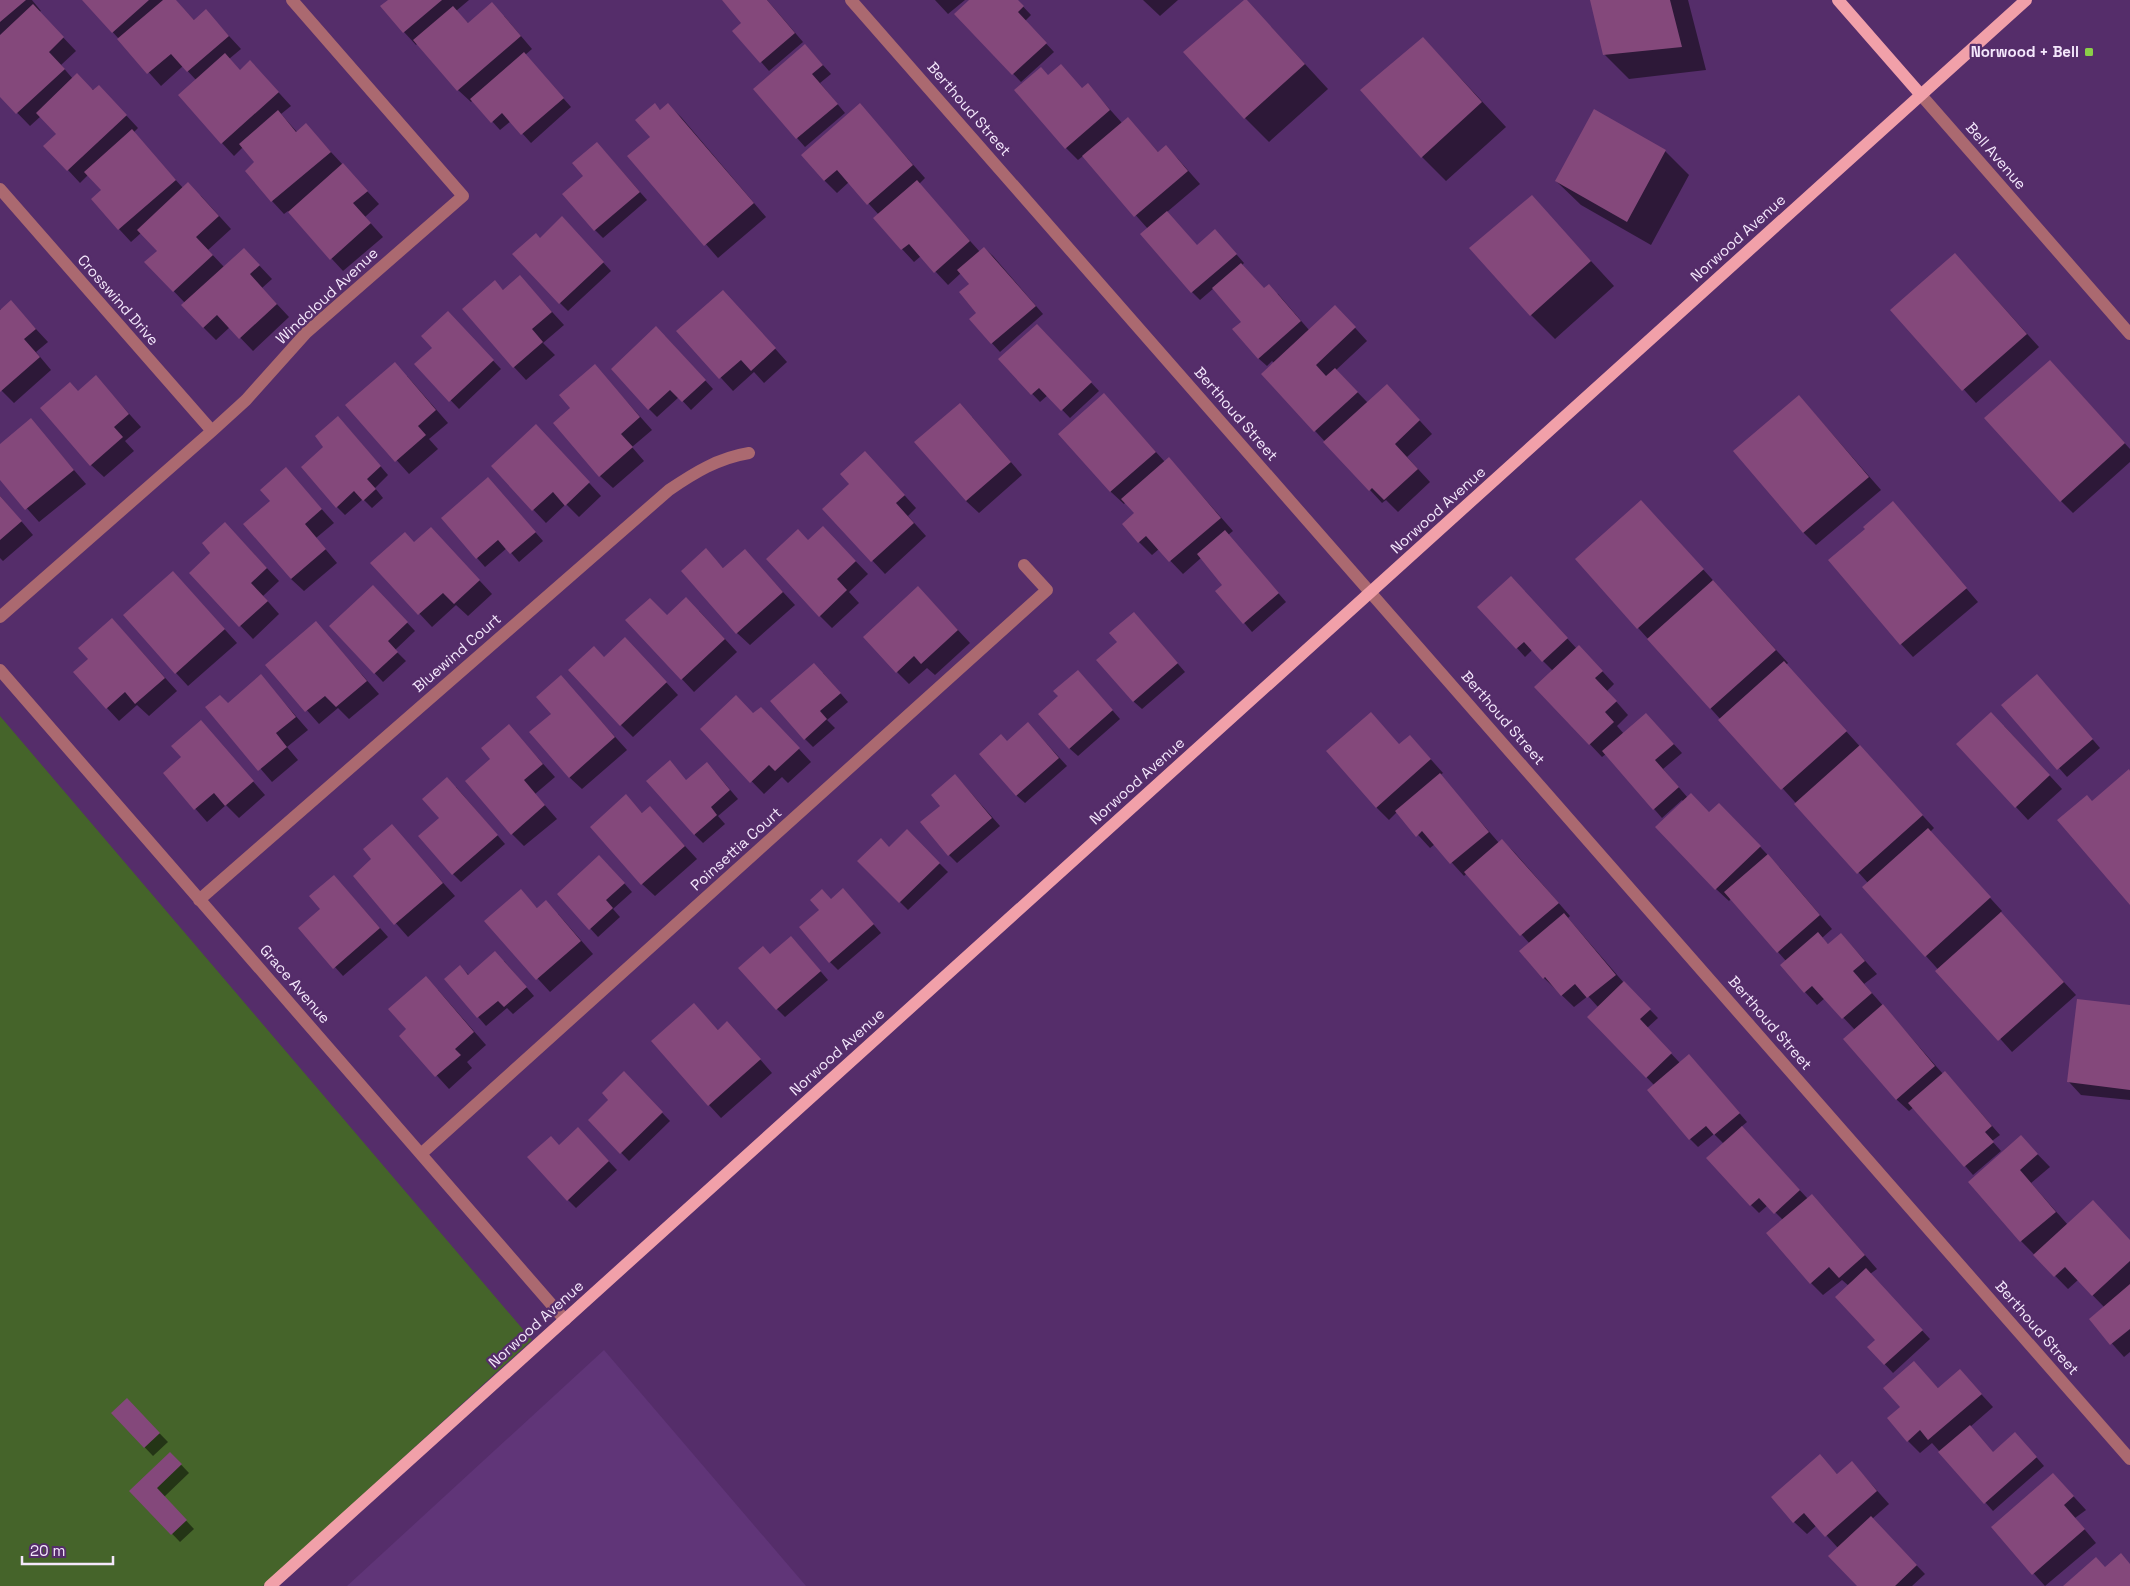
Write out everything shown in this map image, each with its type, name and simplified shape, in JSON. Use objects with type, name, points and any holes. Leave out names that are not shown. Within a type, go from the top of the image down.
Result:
[{"type":"main road","name":"Bell Avenue","points":[[1838,0],[1921,95]]},
{"type":"main road","name":"Norwood Avenue","points":[[270,1586],[2026,0]]},
{"type":"street","name":"Windcloud Avenue","points":[[0,617],[212,431],[246,400],[306,333],[463,196],[292,0]]},
{"type":"street","name":"Berthoud Street","points":[[851,0],[2130,1459]]},
{"type":"street","name":"Bell Avenue","points":[[1921,95],[2130,334]]},
{"type":"street","name":"Crosswind Drive","points":[[0,190],[212,431]]},
{"type":"street","name":"Bluewind Court","points":[[199,900],[669,490],[697,470],[718,461],[749,453]]},
{"type":"street","name":"Poinsettia Court","points":[[421,1154],[1047,590],[1024,565]]},
{"type":"street","name":"Grace Avenue","points":[[0,670],[565,1320]]},
{"type":"shaded area","points":[[604,1350],[806,1586],[347,1586]]},
{"type":"green space","points":[[0,716],[532,1340],[263,1586],[0,1586]]},
{"type":"building","points":[[0,0],[26,0],[0,22]]},
{"type":"building","points":[[82,0],[149,0],[112,33]]},
{"type":"building","points":[[163,0],[176,0],[194,20],[206,9],[229,36],[187,72],[171,54],[147,74],[117,39]]},
{"type":"building","points":[[388,0],[442,0],[403,33],[380,6]]},
{"type":"building","points":[[722,0],[767,0],[795,33],[760,63],[732,31],[741,23]]},
{"type":"building","points":[[969,0],[1018,0],[1024,6],[1018,12],[1047,43],[1012,75],[954,14]]},
{"type":"building","points":[[1244,0],[1247,0],[1305,64],[1244,119],[1183,52]]},
{"type":"building","points":[[1590,0],[1670,0],[1682,47],[1603,55]]},
{"type":"building","points":[[492,2],[521,36],[457,91],[413,40],[453,6],[468,23]]},
{"type":"building","points":[[33,4],[64,37],[49,52],[65,69],[16,114],[0,97],[0,35]]},
{"type":"building","points":[[1423,37],[1482,102],[1421,158],[1360,90]]},
{"type":"building","points":[[805,44],[823,65],[812,74],[838,104],[796,139],[753,89]]},
{"type":"building","points":[[524,52],[564,98],[521,135],[502,113],[491,123],[470,99]]},
{"type":"building","points":[[225,53],[240,70],[250,60],[279,92],[221,144],[178,95]]},
{"type":"building","points":[[1061,64],[1082,88],[1088,83],[1110,110],[1065,149],[1014,90],[1041,67],[1048,75]]},
{"type":"building","points":[[77,73],[93,90],[99,85],[127,115],[67,171],[43,146],[56,134],[36,113]]},
{"type":"building","points":[[655,103],[660,110],[668,103],[754,203],[704,246],[627,156],[650,137],[635,120]]},
{"type":"building","points":[[860,103],[913,165],[867,205],[837,170],[824,181],[801,155]]},
{"type":"building","points":[[1594,109],[1666,150],[1627,222],[1555,181]]},
{"type":"building","points":[[278,110],[296,132],[306,123],[331,152],[271,202],[245,171],[254,162],[239,144]]},
{"type":"building","points":[[1128,117],[1158,152],[1166,145],[1188,171],[1134,217],[1082,156]]},
{"type":"building","points":[[132,129],[176,180],[118,230],[91,199],[101,190],[84,172]]},
{"type":"building","points":[[597,142],[640,192],[594,231],[562,194],[583,176],[572,163]]},
{"type":"building","points":[[343,163],[368,191],[353,203],[371,223],[330,260],[288,212]]},
{"type":"building","points":[[917,180],[970,241],[934,273],[909,244],[901,250],[873,218]]},
{"type":"building","points":[[188,182],[219,216],[196,237],[213,255],[173,292],[144,262],[157,251],[137,230]]},
{"type":"building","points":[[1532,195],[1591,261],[1530,316],[1469,248]]},
{"type":"building","points":[[1167,211],[1197,245],[1215,229],[1237,254],[1191,293],[1140,234]]},
{"type":"building","points":[[562,216],[604,262],[559,304],[512,254],[536,233],[540,238]]},
{"type":"building","points":[[984,247],[1036,306],[991,344],[969,319],[976,313],[959,292],[969,284],[957,270]]},
{"type":"building","points":[[244,248],[260,265],[250,274],[277,304],[239,339],[217,315],[203,328],[181,305]]},
{"type":"building","points":[[1955,253],[2027,334],[1962,391],[1890,310]]},
{"type":"building","points":[[1241,263],[1264,288],[1269,284],[1301,321],[1258,359],[1232,329],[1241,322],[1212,288]]},
{"type":"building","points":[[520,275],[552,312],[532,329],[543,342],[513,368],[462,309],[495,280],[503,290]]},
{"type":"building","points":[[723,290],[776,348],[751,371],[741,360],[719,379],[676,331]]},
{"type":"building","points":[[11,300],[36,329],[24,339],[40,357],[0,392],[0,310]]},
{"type":"building","points":[[1335,305],[1356,327],[1316,365],[1326,376],[1335,368],[1358,392],[1314,432],[1261,374]]},
{"type":"building","points":[[448,311],[494,360],[449,402],[414,364],[432,348],[421,336]]},
{"type":"building","points":[[1037,324],[1092,382],[1061,411],[1039,388],[1031,395],[998,359]]},
{"type":"building","points":[[656,326],[706,380],[682,402],[670,390],[648,410],[611,369]]},
{"type":"building","points":[[2050,360],[2125,443],[2060,502],[1984,418]]},
{"type":"building","points":[[395,362],[436,410],[418,426],[426,435],[395,462],[345,405]]},
{"type":"building","points":[[595,364],[640,417],[621,434],[633,447],[599,477],[553,423],[570,408],[559,395]]},
{"type":"building","points":[[96,375],[129,414],[114,427],[123,437],[90,466],[40,408],[70,382],[78,391]]},
{"type":"building","points":[[1387,384],[1420,420],[1395,444],[1418,469],[1384,500],[1372,488],[1369,491],[1323,442]]},
{"type":"building","points":[[1104,393],[1156,452],[1110,492],[1058,434]]},
{"type":"building","points":[[1799,395],[1869,477],[1803,533],[1733,451]]},
{"type":"building","points":[[960,403],[1011,462],[966,501],[914,442]]},
{"type":"building","points":[[338,416],[381,466],[367,479],[376,489],[363,501],[354,491],[336,508],[301,467],[323,447],[315,436]]},
{"type":"building","points":[[31,418],[74,470],[25,510],[0,480],[0,444]]},
{"type":"building","points":[[536,424],[590,482],[565,506],[553,492],[532,511],[491,466]]},
{"type":"building","points":[[865,451],[905,495],[896,503],[914,523],[871,562],[822,509],[849,484],[840,474]]},
{"type":"building","points":[[1169,457],[1221,518],[1169,562],[1146,536],[1138,543],[1122,524],[1134,513],[1121,499]]},
{"type":"building","points":[[286,467],[322,509],[305,524],[326,549],[291,579],[243,524],[270,501],[260,490]]},
{"type":"building","points":[[488,477],[536,532],[510,554],[498,540],[476,559],[441,518]]},
{"type":"building","points":[[0,496],[22,521],[0,540]]},
{"type":"building","points":[[1641,500],[1704,569],[1637,629],[1575,559]]},
{"type":"building","points":[[1893,501],[1967,588],[1900,645],[1828,560],[1865,529],[1863,527]]},
{"type":"building","points":[[225,522],[267,568],[251,583],[268,601],[239,627],[189,573],[210,553],[202,543]]},
{"type":"building","points":[[823,526],[856,561],[837,579],[847,590],[819,617],[766,559],[798,529],[808,540]]},
{"type":"building","points":[[431,527],[480,580],[454,604],[443,593],[418,615],[370,563],[405,532],[414,542]]},
{"type":"building","points":[[1225,530],[1279,593],[1243,624],[1215,591],[1222,585],[1197,554]]},
{"type":"building","points":[[706,548],[723,568],[745,549],[783,592],[736,634],[681,571]]},
{"type":"building","points":[[173,571],[225,629],[175,674],[123,615]]},
{"type":"building","points":[[1511,576],[1568,638],[1542,662],[1524,642],[1516,649],[1477,607]]},
{"type":"building","points":[[1713,580],[1776,650],[1710,709],[1647,639]]},
{"type":"building","points":[[373,585],[408,622],[388,641],[398,652],[374,674],[329,626]]},
{"type":"building","points":[[918,586],[958,630],[921,664],[914,656],[896,673],[863,637]]},
{"type":"building","points":[[686,597],[725,639],[681,680],[625,620],[650,598],[667,615]]},
{"type":"building","points":[[1134,612],[1178,663],[1133,702],[1096,660],[1117,642],[1109,633]]},
{"type":"building","points":[[112,618],[165,678],[135,704],[125,692],[106,709],[73,672],[88,659],[78,648]]},
{"type":"building","points":[[316,621],[367,681],[336,707],[325,696],[305,712],[265,665]]},
{"type":"building","points":[[625,637],[667,682],[620,726],[568,670],[594,646],[604,657]]},
{"type":"building","points":[[1579,645],[1603,671],[1595,678],[1617,701],[1605,712],[1614,722],[1589,745],[1534,687]]},
{"type":"building","points":[[1784,661],[1847,731],[1781,790],[1718,720]]},
{"type":"building","points":[[814,663],[841,693],[820,711],[827,719],[804,740],[770,701]]},
{"type":"building","points":[[1078,670],[1113,710],[1069,749],[1038,714],[1058,696],[1053,691]]},
{"type":"building","points":[[261,674],[296,717],[276,733],[287,747],[258,771],[205,707],[220,695],[228,703]]},
{"type":"building","points":[[2037,674],[2093,739],[2057,770],[2001,705]]},
{"type":"building","points":[[561,675],[615,737],[569,778],[529,732],[551,714],[536,697]]},
{"type":"building","points":[[736,695],[753,713],[761,707],[800,748],[775,771],[769,765],[750,783],[700,729]]},
{"type":"building","points":[[1371,712],[1399,744],[1410,735],[1431,759],[1376,808],[1326,751]]},
{"type":"building","points":[[1991,712],[2050,775],[2015,808],[1956,744]]},
{"type":"building","points":[[1646,713],[1674,744],[1655,760],[1679,787],[1653,810],[1602,751]]},
{"type":"building","points":[[201,720],[254,781],[225,806],[214,793],[194,810],[163,773],[181,757],[171,746]]},
{"type":"building","points":[[1028,722],[1059,758],[1016,796],[979,754],[1001,734],[1007,741]]},
{"type":"building","points":[[509,724],[543,764],[524,780],[545,805],[511,835],[465,781],[490,759],[481,748]]},
{"type":"building","points":[[1860,745],[1923,815],[1857,874],[1794,804]]},
{"type":"building","points":[[670,760],[686,780],[707,762],[730,790],[711,807],[717,815],[694,835],[646,781]]},
{"type":"building","points":[[2129,769],[2130,905],[2057,820],[2087,795],[2092,801]]},
{"type":"building","points":[[1440,773],[1489,832],[1450,864],[1422,831],[1416,837],[1395,811]]},
{"type":"building","points":[[955,774],[992,818],[948,856],[920,822],[940,806],[931,795]]},
{"type":"building","points":[[447,777],[498,835],[452,875],[418,836],[439,818],[422,799]]},
{"type":"building","points":[[1691,793],[1709,812],[1719,803],[1761,846],[1715,890],[1655,827]]},
{"type":"building","points":[[626,794],[642,813],[650,806],[685,846],[641,885],[590,827]]},
{"type":"building","points":[[392,824],[443,883],[394,925],[353,876],[371,859],[363,849]]},
{"type":"building","points":[[1928,828],[1991,897],[1925,957],[1862,887]]},
{"type":"building","points":[[907,829],[940,863],[899,903],[857,861],[881,838],[889,847]]},
{"type":"building","points":[[1502,839],[1559,903],[1520,936],[1464,872]]},
{"type":"building","points":[[1768,854],[1820,915],[1777,953],[1724,892]]},
{"type":"building","points":[[599,855],[625,883],[606,900],[613,908],[589,930],[557,894]]},
{"type":"building","points":[[334,875],[380,928],[333,969],[298,928],[320,909],[309,896]]},
{"type":"building","points":[[843,888],[874,924],[829,963],[799,927],[819,910],[810,900],[822,889],[831,899]]},
{"type":"building","points":[[521,889],[537,908],[546,900],[581,941],[536,980],[484,921]]},
{"type":"building","points":[[2001,912],[2064,982],[1998,1041],[1935,971]]},
{"type":"building","points":[[1564,913],[1616,975],[1587,998],[1575,984],[1561,996],[1545,977],[1543,979],[1519,951]]},
{"type":"building","points":[[1818,932],[1828,944],[1841,933],[1865,961],[1853,971],[1872,993],[1842,1019],[1812,986],[1804,993],[1780,965]]},
{"type":"building","points":[[791,936],[821,971],[776,1010],[738,968],[763,946],[770,954]]},
{"type":"building","points":[[495,951],[527,987],[504,1007],[498,1001],[477,1018],[444,979],[460,965],[468,975]]},
{"type":"building","points":[[426,976],[474,1032],[455,1049],[461,1055],[435,1077],[399,1036],[406,1029],[388,1009]]},
{"type":"building","points":[[1624,981],[1651,1009],[1640,1019],[1672,1053],[1646,1078],[1587,1017]]},
{"type":"building","points":[[2077,999],[2130,1005],[2130,1090],[2067,1082]]},
{"type":"building","points":[[694,1003],[718,1030],[727,1021],[761,1059],[708,1106],[651,1041]]},
{"type":"building","points":[[1883,1004],[1935,1066],[1896,1100],[1843,1039]]},
{"type":"building","points":[[1689,1054],[1740,1113],[1714,1135],[1706,1126],[1689,1140],[1647,1090]]},
{"type":"building","points":[[624,1071],[663,1112],[620,1154],[588,1120],[608,1100],[602,1093]]},
{"type":"building","points":[[1945,1071],[1992,1126],[1985,1132],[1994,1142],[1964,1167],[1908,1103]]},
{"type":"building","points":[[1742,1126],[1800,1190],[1774,1214],[1759,1198],[1750,1206],[1706,1158]]},
{"type":"building","points":[[578,1127],[609,1161],[567,1201],[527,1157],[551,1136],[559,1145]]},
{"type":"building","points":[[2021,1135],[2038,1154],[2020,1170],[2056,1212],[2020,1242],[1968,1182]]},
{"type":"building","points":[[1812,1194],[1865,1255],[1839,1278],[1829,1267],[1810,1284],[1766,1233]]},
{"type":"building","points":[[2093,1200],[2130,1240],[2130,1261],[2092,1296],[2065,1267],[2054,1277],[2033,1255]]},
{"type":"building","points":[[1866,1268],[1923,1330],[1884,1365],[1867,1347],[1875,1340],[1835,1297]]},
{"type":"building","points":[[2130,1284],[2130,1329],[2110,1345],[2089,1319]]},
{"type":"building","points":[[1914,1361],[1938,1388],[1960,1369],[1982,1394],[1928,1440],[1920,1430],[1907,1442],[1887,1418],[1900,1407],[1883,1388]]},
{"type":"building","points":[[127,1398],[160,1433],[144,1448],[111,1413]]},
{"type":"building","points":[[1970,1425],[1993,1452],[2015,1432],[2037,1457],[1984,1504],[1938,1452]]},
{"type":"building","points":[[170,1452],[182,1464],[157,1488],[187,1520],[171,1535],[129,1491]]},
{"type":"building","points":[[1820,1454],[1837,1474],[1852,1461],[1877,1491],[1825,1537],[1804,1513],[1793,1523],[1771,1497]]},
{"type":"building","points":[[2053,1473],[2074,1496],[2064,1505],[2085,1529],[2032,1575],[1991,1527]]},
{"type":"building","points":[[1871,1516],[1917,1565],[1895,1586],[1857,1586],[1828,1556]]},
{"type":"building","points":[[2121,1553],[2130,1564],[2130,1586],[2063,1586],[2096,1557],[2105,1567]]},
{"type":"place","name":"Norwood + Bell","points":[[2089,52]]}]
